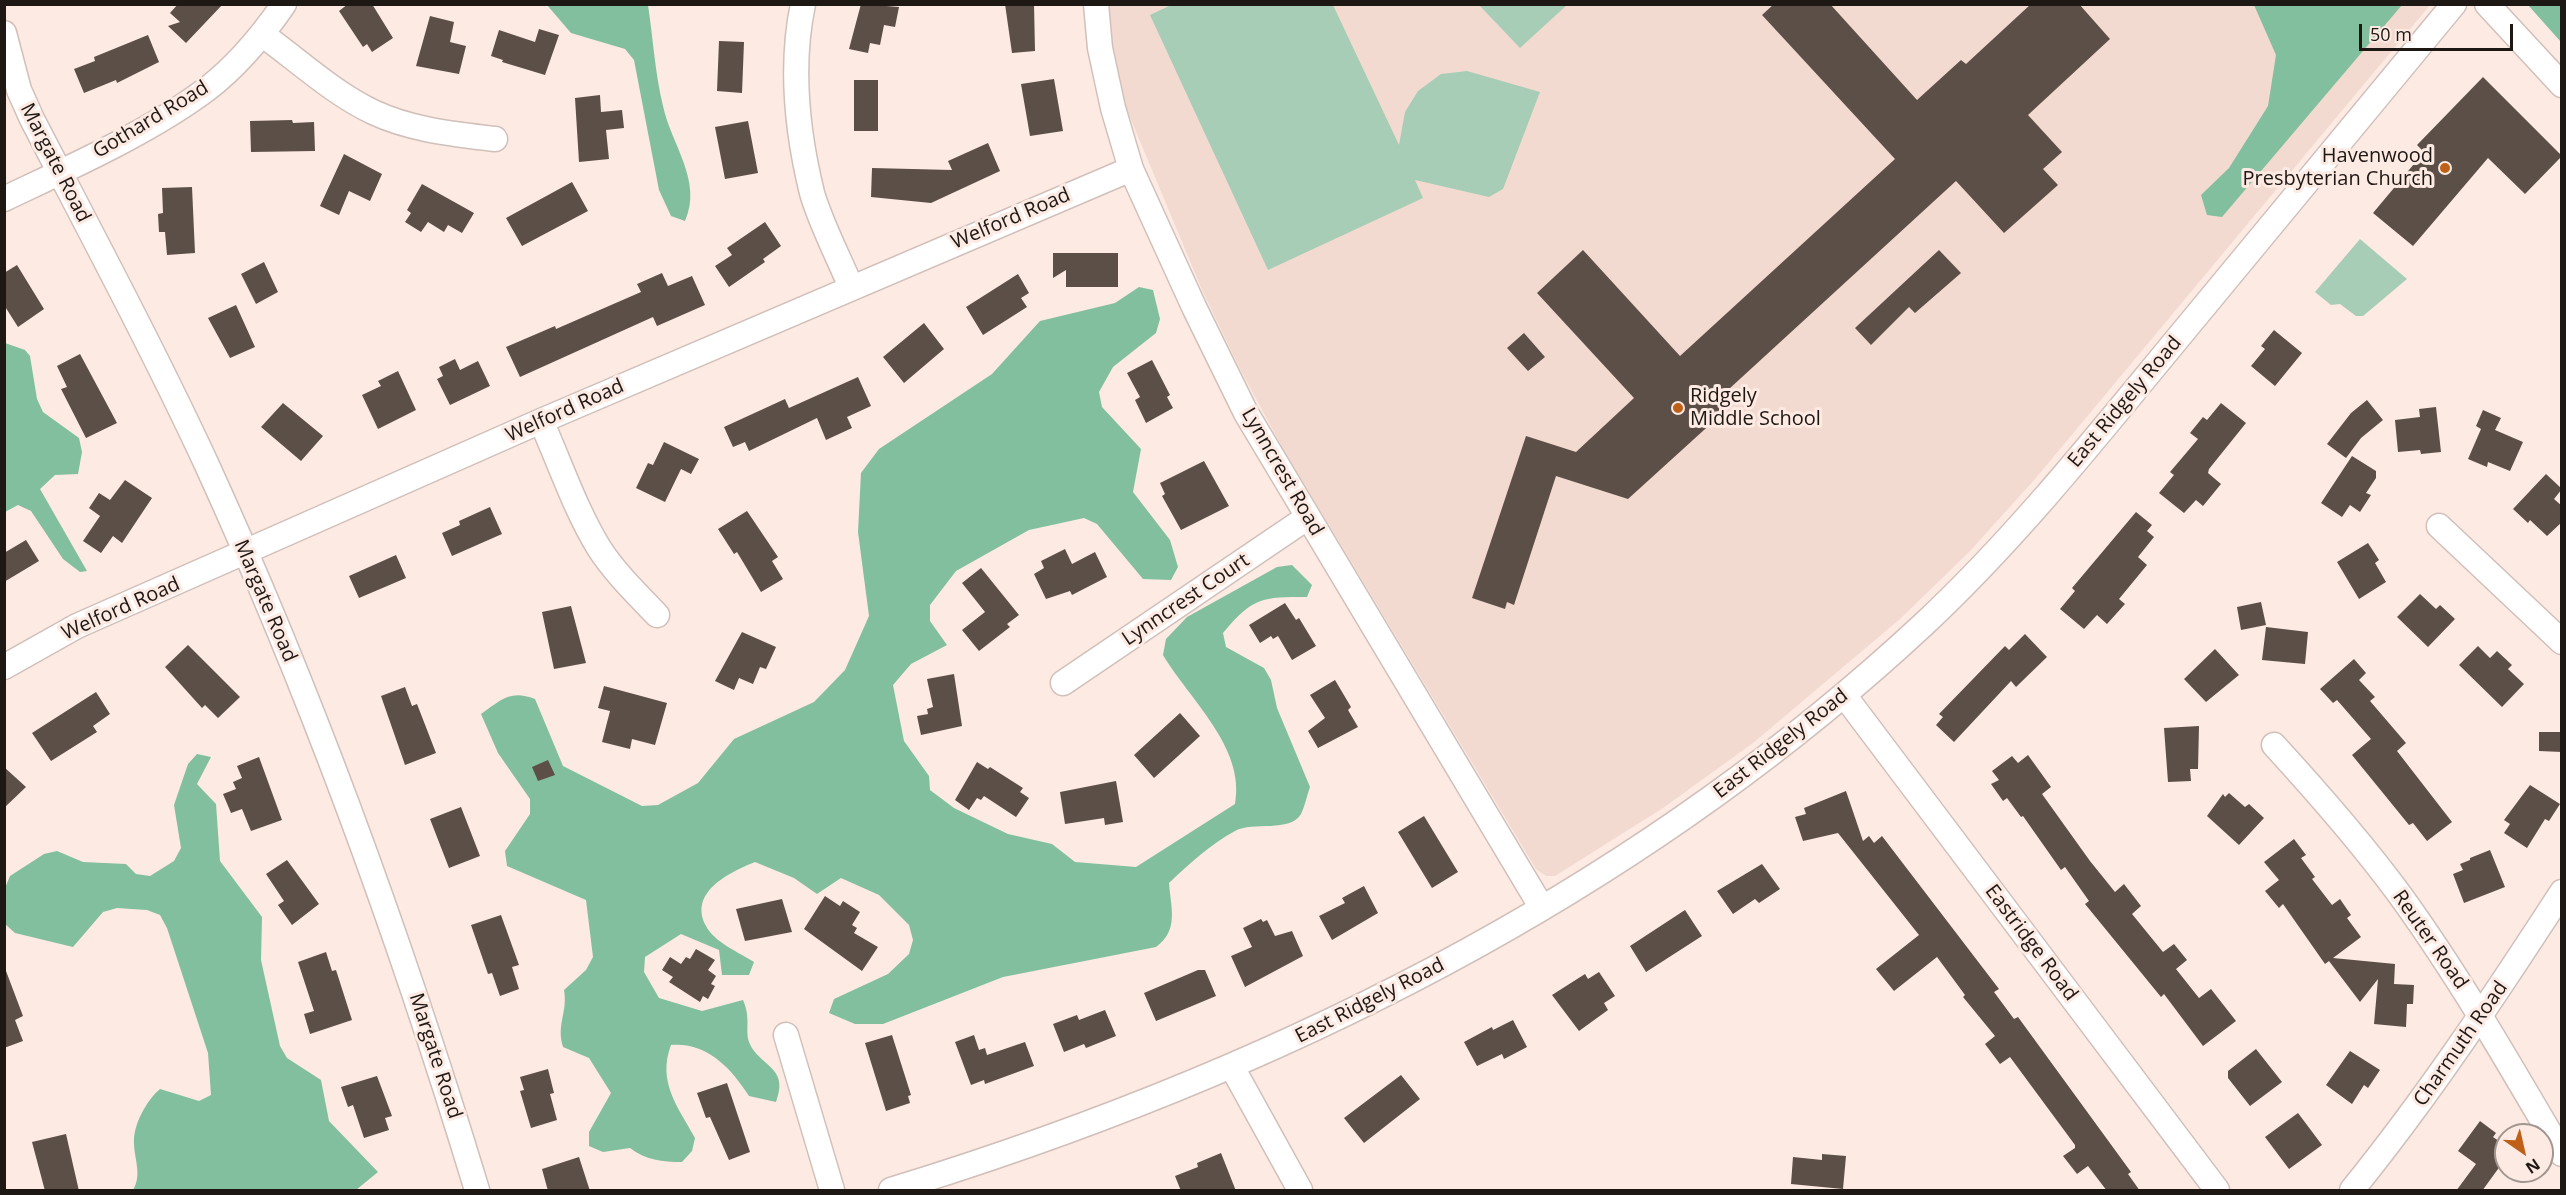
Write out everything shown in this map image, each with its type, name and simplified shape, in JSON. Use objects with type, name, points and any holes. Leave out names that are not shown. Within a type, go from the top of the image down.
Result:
[{"type":"street","name":"Gothard Road","points":[[4,199],[59,173],[162,118],[207,89],[263,35],[284,4]]},
{"type":"street","points":[[803,4],[797,54],[797,99],[803,150],[813,195],[851,287]]},
{"type":"street","name":"Lynncrest Road","points":[[1096,4],[1100,48],[1113,108],[1131,169],[1194,307],[1246,413],[1542,908]]},
{"type":"street","name":"East Ridgely Road","points":[[891,1191],[1091,1124],[1232,1067],[1393,991],[1542,908],[1734,783],[1844,695],[1925,623],[2032,512],[2454,4]]},
{"type":"street","points":[[2487,4],[2562,85]]},
{"type":"street","name":"Margate Road","points":[[4,33],[19,90],[59,173],[162,372],[246,554],[342,787],[417,1000],[477,1191]]},
{"type":"street","points":[[263,35],[345,96],[374,112],[439,132],[495,139]]},
{"type":"street","name":"Welford Road","points":[[4,667],[77,626],[246,554],[541,421],[1131,169]]},
{"type":"street","points":[[541,421],[583,518],[600,549],[621,577],[657,615]]},
{"type":"street","name":"Lynncrest Court","points":[[1064,683],[1308,517]]},
{"type":"street","points":[[2439,526],[2562,642]]},
{"type":"street","name":"Eastridge Road","points":[[1844,695],[2217,1191]]},
{"type":"street","name":"Reuter Road","points":[[2274,745],[2322,798],[2398,893],[2482,1017],[2562,1154]]},
{"type":"street","name":"Charmuth Road","points":[[2352,1191],[2482,1017],[2562,892]]},
{"type":"street","points":[[786,1035],[832,1191]]},
{"type":"street","points":[[1232,1067],[1300,1191]]},
{"type":"shaded area","name":"Ridgely Middle School","points":[[1108,5],[2430,5],[2035,479],[1970,551],[1900,619],[1753,743],[1663,808],[1555,876],[1546,876],[1536,869],[1282,447],[1240,369],[1202,290],[1127,110],[1113,46]]},
{"type":"green space","points":[[547,5],[648,5],[663,106],[688,177],[690,206],[685,221],[671,216],[659,190],[634,60],[625,49],[571,33]]},
{"type":"green space","points":[[1171,5],[1333,5],[1399,145],[1405,112],[1418,91],[1441,74],[1467,71],[1540,92],[1503,189],[1489,197],[1415,180],[1423,198],[1268,270],[1150,15]]},
{"type":"green space","points":[[1479,5],[1567,5],[1520,48]]},
{"type":"green space","points":[[2254,5],[2402,5],[2222,217],[2207,215],[2201,195],[2229,168],[2268,106],[2276,55]]},
{"type":"green space","points":[[2528,5],[2561,5],[2561,42]]},
{"type":"green space","points":[[2360,239],[2407,279],[2363,316],[2356,316],[2340,304],[2331,305],[2315,292]]},
{"type":"green space","points":[[1139,287],[1153,290],[1160,319],[1156,333],[1113,367],[1099,392],[1102,407],[1141,449],[1133,492],[1170,540],[1178,567],[1171,580],[1143,579],[1097,524],[1084,518],[1029,530],[956,571],[930,605],[930,621],[947,645],[911,664],[893,685],[904,741],[929,776],[930,790],[954,808],[1008,834],[1052,844],[1075,862],[1136,867],[1235,804],[1236,783],[1232,763],[1213,725],[1163,655],[1166,639],[1187,617],[1277,567],[1292,565],[1312,585],[1307,597],[1269,599],[1259,602],[1242,612],[1223,633],[1226,647],[1264,668],[1271,680],[1277,708],[1310,787],[1301,814],[1289,823],[1235,831],[1209,848],[1184,869],[1169,883],[1171,926],[1156,947],[1003,977],[883,1024],[855,1024],[829,1013],[834,999],[888,974],[909,954],[913,940],[909,925],[879,895],[841,878],[817,894],[794,878],[755,862],[734,871],[707,893],[702,914],[706,926],[715,937],[754,962],[749,975],[722,975],[719,950],[681,934],[645,957],[644,972],[659,998],[702,1011],[743,1000],[747,1012],[749,1042],[759,1057],[776,1074],[779,1081],[776,1102],[749,1096],[726,1067],[707,1052],[684,1045],[671,1045],[667,1058],[668,1083],[676,1105],[695,1138],[692,1151],[682,1162],[675,1162],[648,1158],[630,1148],[603,1152],[589,1146],[589,1132],[611,1093],[589,1058],[563,1047],[561,1039],[565,1005],[564,990],[586,970],[593,957],[586,900],[507,866],[505,851],[530,814],[530,799],[498,753],[481,714],[500,700],[512,696],[519,695],[535,699],[563,766],[642,806],[658,805],[698,783],[734,739],[814,702],[845,670],[869,616],[858,532],[861,473],[879,449],[992,374],[1040,321],[1115,303]]},
{"type":"green space","points":[[5,343],[25,350],[30,356],[37,399],[43,412],[79,438],[82,452],[78,474],[55,475],[40,489],[87,571],[80,572],[63,559],[31,511],[18,505],[5,512]]},
{"type":"green space","points":[[197,754],[211,757],[197,784],[216,804],[220,861],[262,917],[261,960],[280,1046],[287,1058],[321,1080],[329,1121],[378,1172],[356,1190],[133,1190],[137,1178],[135,1132],[142,1112],[151,1099],[160,1089],[199,1101],[211,1095],[208,1053],[167,928],[160,915],[147,910],[117,908],[103,912],[73,947],[15,933],[5,924],[5,888],[10,876],[44,854],[57,851],[83,862],[126,864],[136,874],[150,876],[174,861],[181,848],[174,805],[188,764]]},
{"type":"building","points":[[178,4],[218,6],[223,4],[186,43],[168,26],[180,22],[170,13]]},
{"type":"building","points":[[348,4],[372,4],[393,38],[372,52],[367,44],[363,47],[339,11]]},
{"type":"building","points":[[861,4],[899,7],[895,27],[884,25],[880,45],[870,43],[868,53],[849,49]]},
{"type":"building","points":[[1005,4],[1034,4],[1035,51],[1012,53]]},
{"type":"building","name":"Ridgely Middle School","points":[[1774,4],[1830,4],[1917,100],[1961,60],[1966,64],[2031,4],[2079,4],[2110,39],[2028,115],[2062,152],[2043,169],[2058,185],[2004,233],[1956,181],[1717,400],[1726,410],[1628,499],[1556,476],[1514,605],[1507,602],[1505,609],[1472,598],[1526,436],[1576,452],[1634,398],[1537,293],[1583,250],[1680,356],[1895,159],[1762,15]]},
{"type":"building","points":[[430,16],[454,22],[450,42],[466,46],[459,74],[416,66]]},
{"type":"building","points":[[539,29],[559,35],[545,75],[502,62],[503,60],[491,56],[499,30],[535,42]]},
{"type":"building","points":[[148,35],[159,62],[117,83],[116,80],[84,93],[74,69],[95,61],[94,57]]},
{"type":"building","points":[[719,41],[744,42],[742,93],[717,91]]},
{"type":"building","name":"Havenwood Presbyterian Church","points":[[2483,77],[2562,156],[2525,194],[2488,158],[2413,246],[2373,213],[2424,152],[2417,145]]},
{"type":"building","points":[[1054,79],[1063,131],[1030,136],[1021,84]]},
{"type":"building","points":[[854,80],[878,80],[878,131],[854,131]]},
{"type":"building","points":[[600,95],[601,112],[622,110],[624,128],[606,130],[609,159],[579,162],[575,98]]},
{"type":"building","points":[[292,120],[293,123],[314,122],[315,151],[251,152],[250,121]]},
{"type":"building","points":[[748,121],[758,173],[725,179],[715,127]]},
{"type":"building","points":[[988,143],[1000,171],[931,203],[871,197],[872,168],[952,170],[948,161]]},
{"type":"building","points":[[344,154],[382,174],[370,201],[349,191],[339,215],[320,206]]},
{"type":"building","points":[[572,182],[588,211],[522,246],[506,218]]},
{"type":"building","points":[[422,184],[474,213],[462,233],[448,225],[444,232],[428,222],[421,232],[405,222],[411,213],[407,210]]},
{"type":"building","points":[[192,187],[195,253],[167,255],[165,232],[159,232],[158,214],[163,213],[162,188]]},
{"type":"building","points":[[765,222],[781,246],[763,259],[765,262],[729,287],[715,266],[732,255],[727,248]]},
{"type":"building","points":[[1939,250],[1961,273],[1915,313],[1909,307],[1871,345],[1855,328]]},
{"type":"building","points":[[1053,253],[1118,253],[1118,287],[1066,287],[1066,270],[1053,278]]},
{"type":"building","points":[[264,262],[278,292],[256,304],[241,274]]},
{"type":"building","points":[[17,265],[44,309],[18,327],[4,305],[4,273]]},
{"type":"building","points":[[662,273],[668,286],[692,276],[705,305],[657,326],[653,317],[520,377],[506,347],[555,326],[556,329],[641,292],[637,284]]},
{"type":"building","points":[[1018,274],[1029,293],[1021,298],[1027,307],[983,335],[966,307]]},
{"type":"building","points":[[236,305],[255,347],[230,358],[208,318]]},
{"type":"building","points":[[924,323],[944,349],[904,383],[883,357]]},
{"type":"building","points":[[2274,330],[2302,353],[2275,386],[2251,366],[2265,349],[2261,346]]},
{"type":"building","points":[[1524,333],[1545,357],[1528,371],[1507,348]]},
{"type":"building","points":[[80,354],[117,423],[86,438],[61,389],[67,387],[57,366]]},
{"type":"building","points":[[455,359],[460,370],[478,361],[490,386],[450,405],[437,379],[443,376],[439,367]]},
{"type":"building","points":[[1152,360],[1170,395],[1167,397],[1173,408],[1146,423],[1135,400],[1140,397],[1127,373]]},
{"type":"building","points":[[398,371],[416,410],[378,429],[362,395],[381,386],[378,381]]},
{"type":"building","points":[[858,377],[871,406],[847,417],[852,428],[826,440],[817,418],[749,451],[745,442],[733,447],[724,427],[785,399],[789,408]]},
{"type":"building","points":[[2367,400],[2383,420],[2361,438],[2346,458],[2327,444],[2351,413]]},
{"type":"building","points":[[283,403],[323,436],[301,461],[261,427]]},
{"type":"building","points":[[2221,403],[2246,423],[2209,469],[2208,473],[2221,484],[2203,506],[2196,500],[2184,513],[2159,493],[2174,475],[2170,472],[2198,439],[2190,433],[2203,417],[2207,420]]},
{"type":"building","points":[[2436,407],[2441,452],[2421,454],[2420,450],[2398,452],[2395,420],[2420,417],[2419,409]]},
{"type":"building","points":[[2483,410],[2501,418],[2495,430],[2523,442],[2510,471],[2488,462],[2487,467],[2468,459],[2481,429],[2476,426]]},
{"type":"building","points":[[664,442],[699,459],[691,474],[681,469],[665,502],[636,488],[648,463],[653,465]]},
{"type":"building","points":[[2352,456],[2376,471],[2376,478],[2366,493],[2371,495],[2360,512],[2350,505],[2342,517],[2321,503]]},
{"type":"building","points":[[1204,461],[1229,506],[1181,530],[1162,496],[1165,494],[1160,483]]},
{"type":"building","points":[[2546,474],[2562,489],[2554,499],[2562,506],[2562,522],[2547,536],[2530,520],[2528,523],[2513,509]]},
{"type":"building","points":[[125,480],[152,498],[122,543],[113,536],[101,553],[83,541],[100,516],[89,508],[99,493],[110,500]]},
{"type":"building","points":[[490,507],[502,534],[452,556],[442,533],[460,525],[459,521]]},
{"type":"building","points":[[747,511],[778,557],[772,561],[783,579],[761,592],[737,552],[734,554],[718,529]]},
{"type":"building","points":[[2136,512],[2152,525],[2147,531],[2154,537],[2138,557],[2147,565],[2119,599],[2125,604],[2107,624],[2097,615],[2084,629],[2060,609],[2075,591],[2072,588]]},
{"type":"building","points":[[26,540],[39,561],[4,582],[4,553]]},
{"type":"building","points":[[2368,543],[2379,560],[2375,563],[2386,582],[2359,599],[2337,562]]},
{"type":"building","points":[[1065,549],[1072,564],[1095,552],[1107,577],[1072,595],[1070,591],[1046,599],[1034,574],[1044,568],[1041,561]]},
{"type":"building","points":[[396,555],[406,578],[359,598],[349,576]]},
{"type":"building","points":[[981,568],[1019,615],[1007,624],[1010,627],[979,651],[962,630],[985,612],[962,583]]},
{"type":"building","points":[[2420,594],[2436,609],[2440,605],[2455,619],[2428,647],[2397,617]]},
{"type":"building","points":[[2261,602],[2266,625],[2241,630],[2237,607]]},
{"type":"building","points":[[1285,603],[1296,620],[1299,618],[1316,646],[1292,660],[1278,636],[1273,639],[1271,636],[1260,643],[1249,625]]},
{"type":"building","points":[[571,606],[586,663],[554,669],[542,612]]},
{"type":"building","points":[[2266,627],[2308,632],[2305,664],[2262,660]]},
{"type":"building","points":[[742,632],[776,647],[766,669],[760,667],[753,684],[739,678],[734,690],[715,681]]},
{"type":"building","points":[[2025,634],[2047,657],[2016,687],[2011,681],[1954,742],[1936,725],[1943,717],[1939,714],[2005,646],[2009,650]]},
{"type":"building","points":[[188,645],[240,697],[218,718],[205,705],[202,708],[165,667]]},
{"type":"building","points":[[2478,646],[2490,658],[2497,651],[2512,665],[2508,669],[2524,684],[2502,707],[2459,665]]},
{"type":"building","points":[[2215,649],[2239,675],[2206,702],[2184,679]]},
{"type":"building","points":[[2354,659],[2366,673],[2359,680],[2375,697],[2370,701],[2406,743],[2397,751],[2452,822],[2427,841],[2413,823],[2409,825],[2352,755],[2371,739],[2337,700],[2333,703],[2320,689]]},
{"type":"building","points":[[954,674],[962,726],[921,735],[917,716],[928,714],[927,709],[933,707],[927,679]]},
{"type":"building","points":[[1335,680],[1351,707],[1348,710],[1358,727],[1318,748],[1308,731],[1325,718],[1310,695]]},
{"type":"building","points":[[604,686],[667,703],[655,745],[632,739],[630,749],[602,742],[610,711],[598,708]]},
{"type":"building","points":[[405,687],[412,706],[417,704],[436,753],[405,765],[381,696]]},
{"type":"building","points":[[96,692],[110,714],[93,726],[97,732],[51,761],[32,733]]},
{"type":"building","points":[[1180,713],[1200,736],[1154,778],[1134,755]]},
{"type":"building","points":[[2199,726],[2198,769],[2190,769],[2191,781],[2168,782],[2164,728]]},
{"type":"building","points":[[2539,732],[2562,732],[2562,752],[2539,751]]},
{"type":"building","points":[[2028,755],[2051,787],[2042,794],[2090,861],[2115,892],[2124,884],[2141,906],[2132,914],[2163,952],[2174,944],[2187,960],[2176,969],[2199,998],[2211,989],[2236,1021],[2203,1046],[2164,994],[2161,997],[2085,904],[2089,901],[2065,867],[2061,870],[2023,816],[2021,817],[2007,798],[2003,801],[1991,784],[1999,780],[1992,771],[2012,756],[2018,763]]},
{"type":"building","points":[[259,757],[282,820],[251,831],[242,809],[231,813],[223,794],[236,789],[233,782],[242,778],[237,766]]},
{"type":"building","points":[[548,760],[555,775],[538,781],[532,767]]},
{"type":"building","points":[[977,762],[988,769],[990,767],[1023,788],[1020,792],[1029,798],[1016,817],[984,796],[981,800],[977,798],[969,810],[955,800]]},
{"type":"building","points":[[4,767],[26,787],[4,808]]},
{"type":"building","points":[[1116,781],[1123,822],[1105,825],[1104,818],[1065,824],[1060,792]]},
{"type":"building","points":[[2530,785],[2560,804],[2549,821],[2545,819],[2527,848],[2504,833],[2510,824],[2504,820]]},
{"type":"building","points":[[1846,791],[1863,841],[1869,836],[1874,843],[1882,836],[1999,989],[1994,992],[2014,1019],[2018,1017],[2131,1172],[2128,1174],[2140,1191],[2107,1191],[2088,1166],[2077,1174],[2063,1156],[2075,1148],[2075,1145],[2010,1057],[2000,1064],[1985,1044],[1995,1036],[1963,997],[1965,995],[1937,957],[1894,991],[1876,969],[1919,935],[1838,833],[1803,841],[1795,817],[1806,814],[1804,808]]},
{"type":"building","points":[[2229,793],[2245,807],[2249,804],[2264,818],[2239,845],[2207,816],[2223,794],[2225,797]]},
{"type":"building","points":[[461,807],[480,856],[449,868],[430,819]]},
{"type":"building","points":[[1424,816],[1458,872],[1432,888],[1398,832]]},
{"type":"building","points":[[2294,839],[2306,855],[2301,858],[2315,877],[2312,879],[2332,905],[2340,899],[2351,915],[2347,918],[2361,937],[2333,958],[2395,964],[2394,984],[2414,985],[2413,1004],[2407,1004],[2406,1027],[2374,1024],[2378,979],[2360,1002],[2329,961],[2325,964],[2283,904],[2279,908],[2265,891],[2279,880],[2264,862]]},
{"type":"building","points":[[2490,850],[2505,887],[2464,903],[2453,874],[2463,870],[2460,864]]},
{"type":"building","points":[[287,860],[319,904],[292,925],[278,905],[284,901],[266,874]]},
{"type":"building","points":[[1762,864],[1780,889],[1759,903],[1755,899],[1733,914],[1717,891]]},
{"type":"building","points":[[1364,886],[1378,913],[1332,940],[1319,916],[1345,903],[1342,898]]},
{"type":"building","points":[[825,896],[840,906],[843,901],[860,912],[852,925],[857,928],[854,933],[878,947],[862,971],[804,929]]},
{"type":"building","points":[[782,899],[792,932],[745,941],[736,909]]},
{"type":"building","points":[[1685,910],[1702,936],[1646,972],[1630,946]]},
{"type":"building","points":[[501,915],[519,965],[512,967],[519,989],[500,996],[492,973],[488,974],[471,925]]},
{"type":"building","points":[[1261,919],[1263,922],[1267,920],[1275,936],[1292,931],[1303,956],[1245,987],[1231,956],[1252,947],[1243,928]]},
{"type":"building","points":[[696,949],[715,960],[708,970],[716,976],[711,984],[715,986],[708,999],[703,996],[700,1002],[669,982],[673,977],[662,970],[670,957],[681,964],[686,957],[690,959]]},
{"type":"building","points":[[326,952],[332,971],[336,970],[352,1020],[310,1034],[304,1014],[314,1011],[298,962]]},
{"type":"building","points":[[1198,970],[1205,970],[1216,996],[1156,1021],[1144,993]]},
{"type":"building","points":[[6,971],[23,1016],[15,1020],[23,1041],[4,1048]]},
{"type":"building","points":[[1599,972],[1615,996],[1604,1003],[1608,1010],[1579,1031],[1552,995],[1585,974],[1588,979]]},
{"type":"building","points":[[1105,1010],[1116,1036],[1086,1048],[1084,1044],[1064,1052],[1053,1024],[1077,1015],[1079,1020]]},
{"type":"building","points":[[1513,1020],[1527,1047],[1504,1059],[1502,1054],[1477,1066],[1464,1042],[1492,1027],[1493,1030]]},
{"type":"building","points":[[892,1035],[911,1095],[908,1096],[910,1103],[886,1111],[865,1043]]},
{"type":"building","points":[[974,1035],[979,1050],[985,1048],[987,1055],[1025,1042],[1034,1066],[985,1084],[984,1080],[971,1085],[955,1042]]},
{"type":"building","points":[[2256,1049],[2282,1082],[2250,1106],[2228,1078],[2228,1071]]},
{"type":"building","points":[[2350,1051],[2380,1070],[2368,1088],[2364,1085],[2352,1104],[2326,1085]]},
{"type":"building","points":[[548,1069],[554,1093],[550,1094],[557,1120],[531,1128],[520,1091],[524,1090],[520,1077]]},
{"type":"building","points":[[1401,1075],[1420,1099],[1364,1143],[1344,1118]]},
{"type":"building","points":[[377,1076],[392,1116],[385,1118],[389,1130],[364,1138],[353,1105],[348,1107],[341,1087]]},
{"type":"building","points":[[727,1083],[750,1152],[729,1160],[710,1117],[706,1118],[697,1093]]},
{"type":"building","points":[[2298,1113],[2322,1145],[2289,1169],[2265,1137]]},
{"type":"building","points":[[2480,1121],[2494,1132],[2494,1174],[2482,1191],[2456,1191],[2476,1164],[2458,1151]]},
{"type":"building","points":[[66,1134],[79,1191],[45,1191],[32,1142]]},
{"type":"building","points":[[1221,1153],[1236,1191],[1181,1191],[1175,1176],[1198,1167],[1197,1163]]},
{"type":"building","points":[[1822,1154],[1846,1156],[1843,1189],[1791,1184],[1793,1157],[1822,1160]]},
{"type":"building","points":[[579,1157],[590,1191],[548,1191],[542,1169]]},
{"type":"place","name":"Havenwood Presbyterian Church","points":[[2445,168]]},
{"type":"place","name":"Ridgely Middle School","points":[[1678,408]]}]
